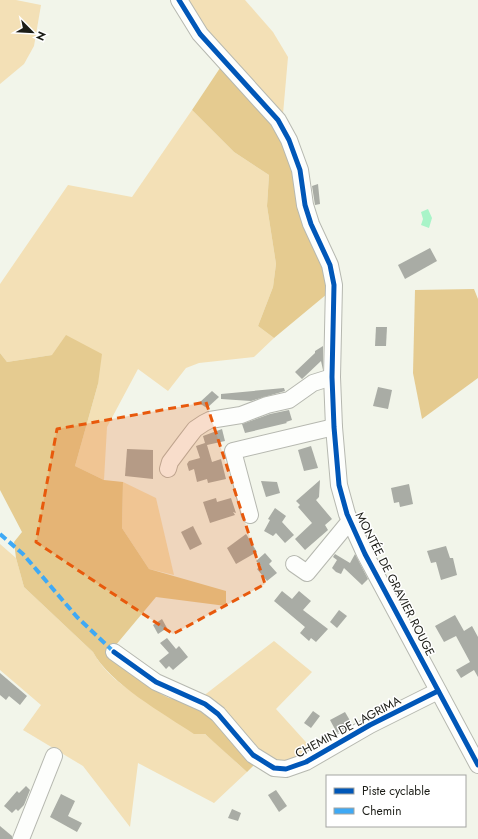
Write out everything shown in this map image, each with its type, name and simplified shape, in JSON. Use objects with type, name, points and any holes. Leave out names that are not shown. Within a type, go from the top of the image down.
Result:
[{"type":"street","name":"MONTÉE DE GRAVIER ROUGE","points":[[179,0],[200,34],[254,92],[285,130],[300,170],[305,205],[311,224],[330,264],[332,275],[334,304],[332,377],[334,426],[339,484],[349,522],[478,765]]},
{"type":"street","points":[[168,469],[170,462],[185,442],[196,429],[204,423],[210,420],[241,415],[267,405],[289,400],[313,383],[332,377]]},
{"type":"street","points":[[250,515],[233,451],[334,426]]},
{"type":"street","points":[[294,564],[307,573],[349,522]]},
{"type":"street","name":"CHEMIN DE LAGRIMA","points":[[114,652],[156,682],[205,704],[218,714],[253,755],[274,768],[286,769],[306,762],[438,691]]},
{"type":"street","points":[[21,839],[54,756]]},
{"type":"highlighted area","points":[[206,402],[265,584],[173,634],[36,542],[57,429]]},
{"type":"shaded area","points":[[0,0],[16,0],[41,5],[34,46],[24,64],[0,84]]},
{"type":"shaded area","points":[[188,0],[245,0],[273,32],[288,57],[283,114],[203,27]]},
{"type":"shaded area","points":[[220,68],[260,106],[281,137],[333,289],[274,338],[258,326],[273,287],[276,264],[267,206],[269,175],[234,152],[192,110]]},
{"type":"shaded area","points":[[192,110],[234,152],[269,175],[267,206],[276,264],[273,287],[258,326],[274,338],[254,357],[199,363],[186,368],[168,391],[138,369],[107,427],[104,480],[75,466],[98,384],[52,355],[7,362],[0,353],[0,284],[68,185],[132,197]]},
{"type":"shaded area","points":[[428,209],[432,218],[429,228],[421,225],[423,219],[421,212]]},
{"type":"shaded area","points":[[474,289],[478,299],[478,378],[422,419],[413,373],[415,290]]},
{"type":"shaded area","points":[[66,335],[102,354],[98,384],[75,466],[104,480],[123,482],[122,528],[149,569],[226,591],[226,606],[156,597],[115,646],[114,657],[161,694],[169,698],[189,702],[201,708],[256,763],[247,772],[205,734],[194,734],[124,686],[111,675],[93,652],[24,587],[16,558],[14,542],[22,532],[0,490],[0,353],[7,362],[52,355]]},
{"type":"shaded area","points":[[123,482],[156,498],[174,575],[149,569],[122,528]]},
{"type":"shaded area","points":[[0,544],[16,558],[24,587],[93,652],[103,667],[115,679],[144,699],[192,725],[206,735],[247,772],[214,803],[138,763],[130,827],[83,766],[23,730],[41,705],[0,670]]},
{"type":"shaded area","points":[[274,641],[312,672],[276,709],[314,751],[288,765],[270,764],[202,697]]},
{"type":"building","points":[[318,184],[320,204],[315,205],[312,186]]},
{"type":"building","points":[[430,248],[437,261],[405,279],[398,265]]},
{"type":"building","points":[[376,327],[387,327],[386,346],[375,346]]},
{"type":"building","points":[[323,346],[323,370],[321,361],[302,379],[295,372],[315,353],[315,351]]},
{"type":"building","points":[[378,387],[392,390],[388,409],[373,406]]},
{"type":"building","points":[[284,388],[285,391],[251,401],[221,399],[221,394]]},
{"type":"building","points":[[212,391],[219,397],[207,408],[199,403]]},
{"type":"building","points":[[289,410],[292,420],[286,422],[287,423],[245,433],[242,424],[270,414]]},
{"type":"building","points":[[222,429],[225,441],[207,445],[212,462],[221,459],[226,479],[208,483],[207,479],[197,482],[194,469],[189,471],[187,464],[189,461],[200,458],[196,446],[205,443],[203,436]]},
{"type":"building","points":[[311,446],[318,468],[304,471],[298,450]]},
{"type":"building","points":[[127,449],[153,450],[153,479],[125,476]]},
{"type":"building","points":[[320,480],[319,497],[316,500],[332,519],[325,525],[328,530],[305,550],[295,539],[312,523],[298,507],[300,505],[296,501]]},
{"type":"building","points":[[261,481],[277,482],[280,493],[266,497]]},
{"type":"building","points":[[409,484],[413,504],[400,507],[399,502],[394,503],[391,488]]},
{"type":"building","points":[[216,498],[217,502],[231,498],[236,513],[233,512],[235,515],[210,523],[203,502]]},
{"type":"building","points":[[275,508],[286,516],[282,522],[294,535],[285,543],[276,533],[273,536],[264,531],[270,520],[268,519]]},
{"type":"building","points":[[193,526],[202,544],[190,550],[181,532]]},
{"type":"building","points":[[246,534],[257,552],[236,564],[227,548]]},
{"type":"building","points":[[446,546],[450,558],[453,558],[457,575],[441,580],[436,562],[431,563],[427,551]]},
{"type":"building","points":[[265,553],[272,561],[269,564],[277,573],[267,581],[257,569],[261,566],[256,561]]},
{"type":"building","points":[[335,554],[350,563],[355,554],[368,579],[362,585],[344,568],[341,574],[336,572],[332,568],[337,560],[333,557]]},
{"type":"building","points":[[282,591],[292,599],[299,591],[311,601],[303,610],[328,629],[316,642],[311,638],[309,641],[300,633],[305,627],[274,601]]},
{"type":"building","points":[[339,610],[347,616],[337,628],[330,622]]},
{"type":"building","points":[[455,615],[464,631],[472,626],[478,637],[478,677],[474,670],[461,678],[456,670],[470,662],[456,636],[444,642],[435,626]]},
{"type":"building","points":[[162,619],[167,628],[158,634],[153,625]]},
{"type":"building","points":[[167,638],[176,649],[179,646],[188,657],[173,670],[169,666],[166,669],[159,661],[169,653],[160,643]]},
{"type":"building","points":[[0,673],[27,696],[20,705],[9,696],[6,700],[0,695]]},
{"type":"building","points":[[313,711],[320,716],[311,728],[304,723]]},
{"type":"building","points":[[345,712],[352,724],[337,733],[330,720]]},
{"type":"building","points":[[26,786],[30,790],[24,805],[18,811],[16,809],[12,813],[4,806],[17,791],[19,793]]},
{"type":"building","points":[[276,790],[287,806],[279,812],[268,795]]},
{"type":"building","points":[[61,794],[75,801],[68,816],[82,823],[77,832],[50,817]]},
{"type":"building","points":[[232,809],[241,813],[238,821],[228,818]]},
{"type":"building","points":[[0,826],[12,836],[12,839],[0,839]]},
{"type":"marked path","points":[[0,534],[23,554],[77,617],[114,652]]},
{"type":"cycle path","points":[[179,0],[200,34],[278,120],[289,140],[300,170],[305,205],[311,224],[330,265],[334,285],[332,377],[334,427],[339,485],[347,514],[365,554],[478,765]]},
{"type":"cycle path","points":[[114,652],[156,682],[205,704],[218,714],[253,755],[274,768],[286,769],[306,762],[370,725],[438,691]]}]
